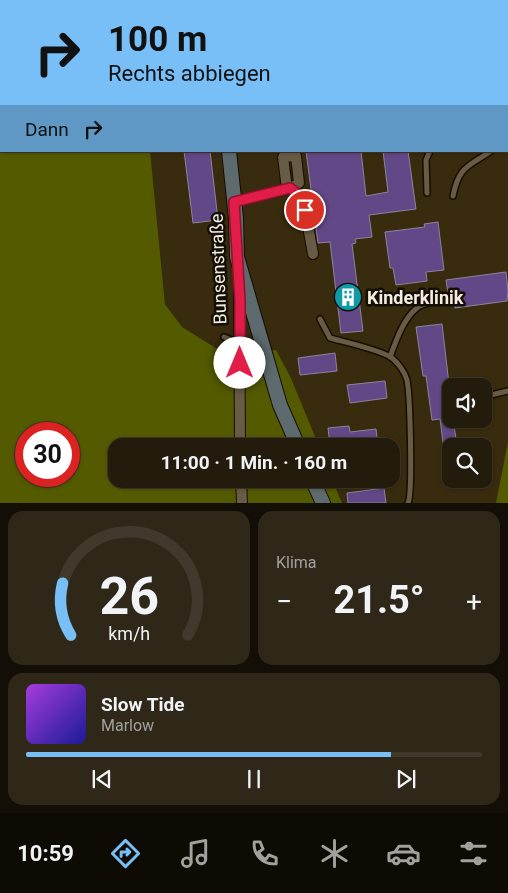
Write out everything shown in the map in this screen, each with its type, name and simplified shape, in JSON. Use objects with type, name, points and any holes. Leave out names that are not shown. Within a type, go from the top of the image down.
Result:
[{"type":"street","name":"Bunsenstraße","points":[[229,152],[237,257],[240,343],[240,438]]},
{"type":"street","points":[[234,202],[289,188],[300,196],[305,210],[313,254]]},
{"type":"street","points":[[237,257],[280,405],[294,438]]},
{"type":"street","points":[[241,488],[242,503]]},
{"type":"street","points":[[316,488],[323,503]]},
{"type":"lane","points":[[427,193],[426,160],[430,152]]},
{"type":"lane","points":[[452,196],[456,178],[468,166],[489,152]]},
{"type":"lane","points":[[390,357],[403,326],[417,307],[436,301]]},
{"type":"lane","points":[[320,319],[330,338],[390,357],[405,374],[407,381],[410,472],[408,503]]},
{"type":"lane","points":[[224,336],[240,343]]},
{"type":"lane","points":[[492,395],[508,391]]},
{"type":"shaded area","points":[[0,152],[150,152],[165,304],[182,327],[216,348],[233,354],[276,350],[290,376],[316,438],[108,438],[108,488],[336,488],[342,503],[0,503]]},
{"type":"shaded area","points":[[150,152],[508,152],[508,441],[496,503],[342,503],[336,488],[400,488],[400,438],[316,438],[290,376],[276,350],[233,354],[216,347],[182,327],[165,303]]},
{"type":"shaded area","points":[[508,441],[508,503],[496,503]]},
{"type":"building","points":[[184,152],[210,152],[218,220],[193,223]]},
{"type":"building","points":[[306,152],[361,152],[366,196],[388,192],[383,152],[408,152],[416,209],[369,215],[372,237],[355,239],[356,243],[352,244],[363,331],[341,333],[330,242],[318,243]]},
{"type":"building","points":[[438,222],[444,270],[426,272],[427,281],[396,285],[393,268],[390,268],[385,232],[425,227],[424,224]]},
{"type":"building","points":[[506,272],[507,301],[455,308],[454,299],[449,300],[446,280]]},
{"type":"building","points":[[442,324],[448,378],[442,378],[442,428],[454,428],[456,438],[442,438],[440,419],[432,420],[426,376],[423,376],[416,327]]},
{"type":"building","points":[[335,353],[337,371],[300,375],[298,358]]},
{"type":"building","points":[[385,381],[387,398],[350,403],[347,385]]},
{"type":"building","points":[[349,426],[350,432],[376,429],[377,438],[329,438],[328,428]]},
{"type":"building","points":[[384,488],[386,503],[348,503],[347,493]]},
{"type":"place","name":"Kinderklinik","points":[[348,297]]},
{"type":"route","points":[[240,363],[240,301],[234,202],[290,188],[300,196],[305,210]]}]
